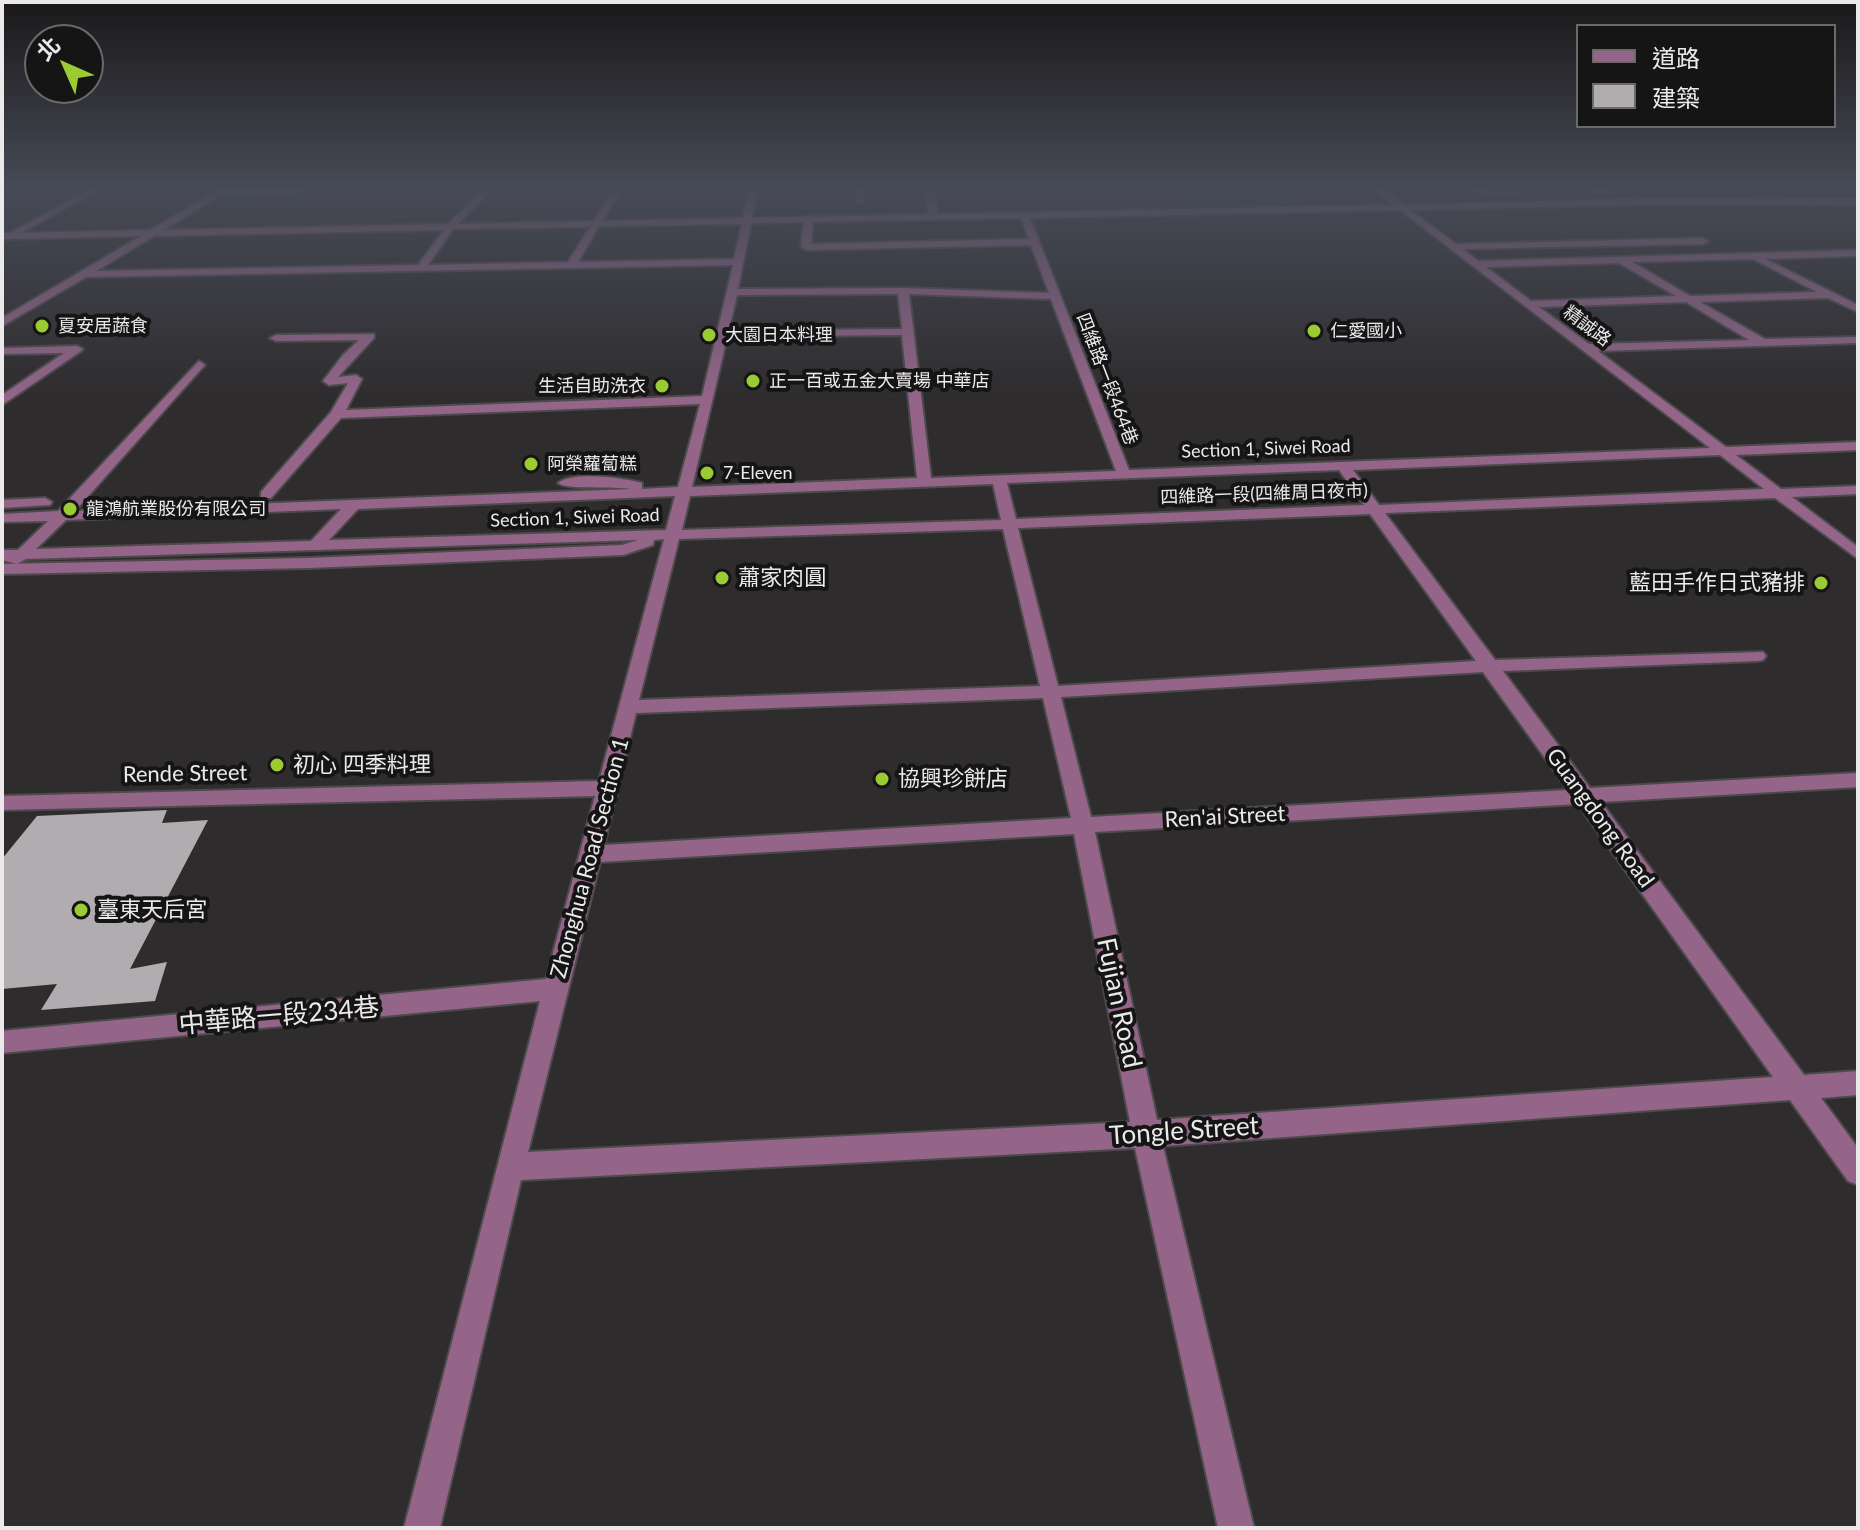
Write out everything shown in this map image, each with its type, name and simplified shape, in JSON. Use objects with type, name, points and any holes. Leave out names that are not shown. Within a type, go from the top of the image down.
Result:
[{"type":"street","points":[[2,323],[108,258]]},
{"type":"street","points":[[420,269],[428,258]]},
{"type":"street","points":[[571,266],[576,258]]},
{"type":"street","name":"Zhonghua Road Section 1","points":[[422,1528],[510,1167],[609,788],[671,535],[678,493],[707,400],[740,258]]},
{"type":"street","name":"四維路一段464巷","points":[[1041,258],[1124,474]]},
{"type":"street","name":"精誠路","points":[[1466,258],[1858,554]]},
{"type":"street","points":[[1474,264],[1692,258]]},
{"type":"street","points":[[1757,258],[1858,309]]},
{"type":"street","points":[[1621,260],[1763,343]]},
{"type":"street","points":[[81,274],[739,262]]},
{"type":"street","points":[[903,291],[925,483]]},
{"type":"street","points":[[733,292],[903,291],[1056,296]]},
{"type":"street","points":[[1528,304],[1831,295]]},
{"type":"street","points":[[788,333],[908,332]]},
{"type":"street","points":[[266,495],[337,414],[356,379],[329,381],[347,357],[370,336],[276,338]]},
{"type":"street","points":[[1585,348],[1858,340]]},
{"type":"street","points":[[2,351],[77,349],[2,401]]},
{"type":"street","points":[[22,554],[63,515],[199,365]]},
{"type":"street","points":[[337,414],[707,400]]},
{"type":"street","name":"Section 1, Siwei Road","points":[[2,518],[1858,446]]},
{"type":"street","name":"Guangdong Road","points":[[1342,465],[1858,1171]]},
{"type":"street","name":"Fujian Road","points":[[999,480],[1083,826],[1146,1134],[1236,1528]]},
{"type":"street","name":"Section 1, Siwei Road","points":[[2,504],[610,481],[678,493]]},
{"type":"street","name":"四維路一段(四維周日夜市)","points":[[671,535],[1858,490]]},
{"type":"street","points":[[316,545],[354,504]]},
{"type":"street","name":"Section 1, Siwei Road","points":[[3,566],[22,554],[671,535]]},
{"type":"street","name":"Section 1, Siwei Road","points":[[3,566],[309,563],[623,550],[671,535]]},
{"type":"street","points":[[629,707],[1051,692],[1488,666],[1757,656]]},
{"type":"street","name":"Ren'ai Street","points":[[591,854],[1858,780]]},
{"type":"street","name":"Rende Street","points":[[2,803],[609,788]]},
{"type":"street","name":"中華路一段234巷","points":[[2,1042],[556,989]]},
{"type":"street","name":"Tongle Street","points":[[510,1167],[1146,1134],[1858,1083]]},
{"type":"building","name":"臺東天后宮","points":[[167,810],[162,823],[208,820],[130,969],[167,962],[155,1001],[41,1010],[57,984],[2,989],[2,859],[37,816]]},
{"type":"place","name":"夏安居蔬食","points":[[42,326]]},
{"type":"place","name":"仁愛國小","points":[[1314,331]]},
{"type":"place","name":"大園日本料理","points":[[709,335]]},
{"type":"place","name":"正一百或五金大賣場 中華店","points":[[753,381]]},
{"type":"place","name":"生活自助洗衣","points":[[662,386]]},
{"type":"place","name":"阿榮蘿蔔糕","points":[[531,464]]},
{"type":"place","name":"7-Eleven","points":[[707,473]]},
{"type":"place","name":"龍鴻航業股份有限公司","points":[[70,509]]},
{"type":"place","name":"蕭家肉圓","points":[[722,578]]},
{"type":"place","name":"藍田手作日式豬排","points":[[1821,583]]},
{"type":"place","name":"初心 四季料理","points":[[277,765]]},
{"type":"place","name":"協興珍餅店","points":[[882,779]]},
{"type":"place","name":"臺東天后宮","points":[[81,910]]}]
